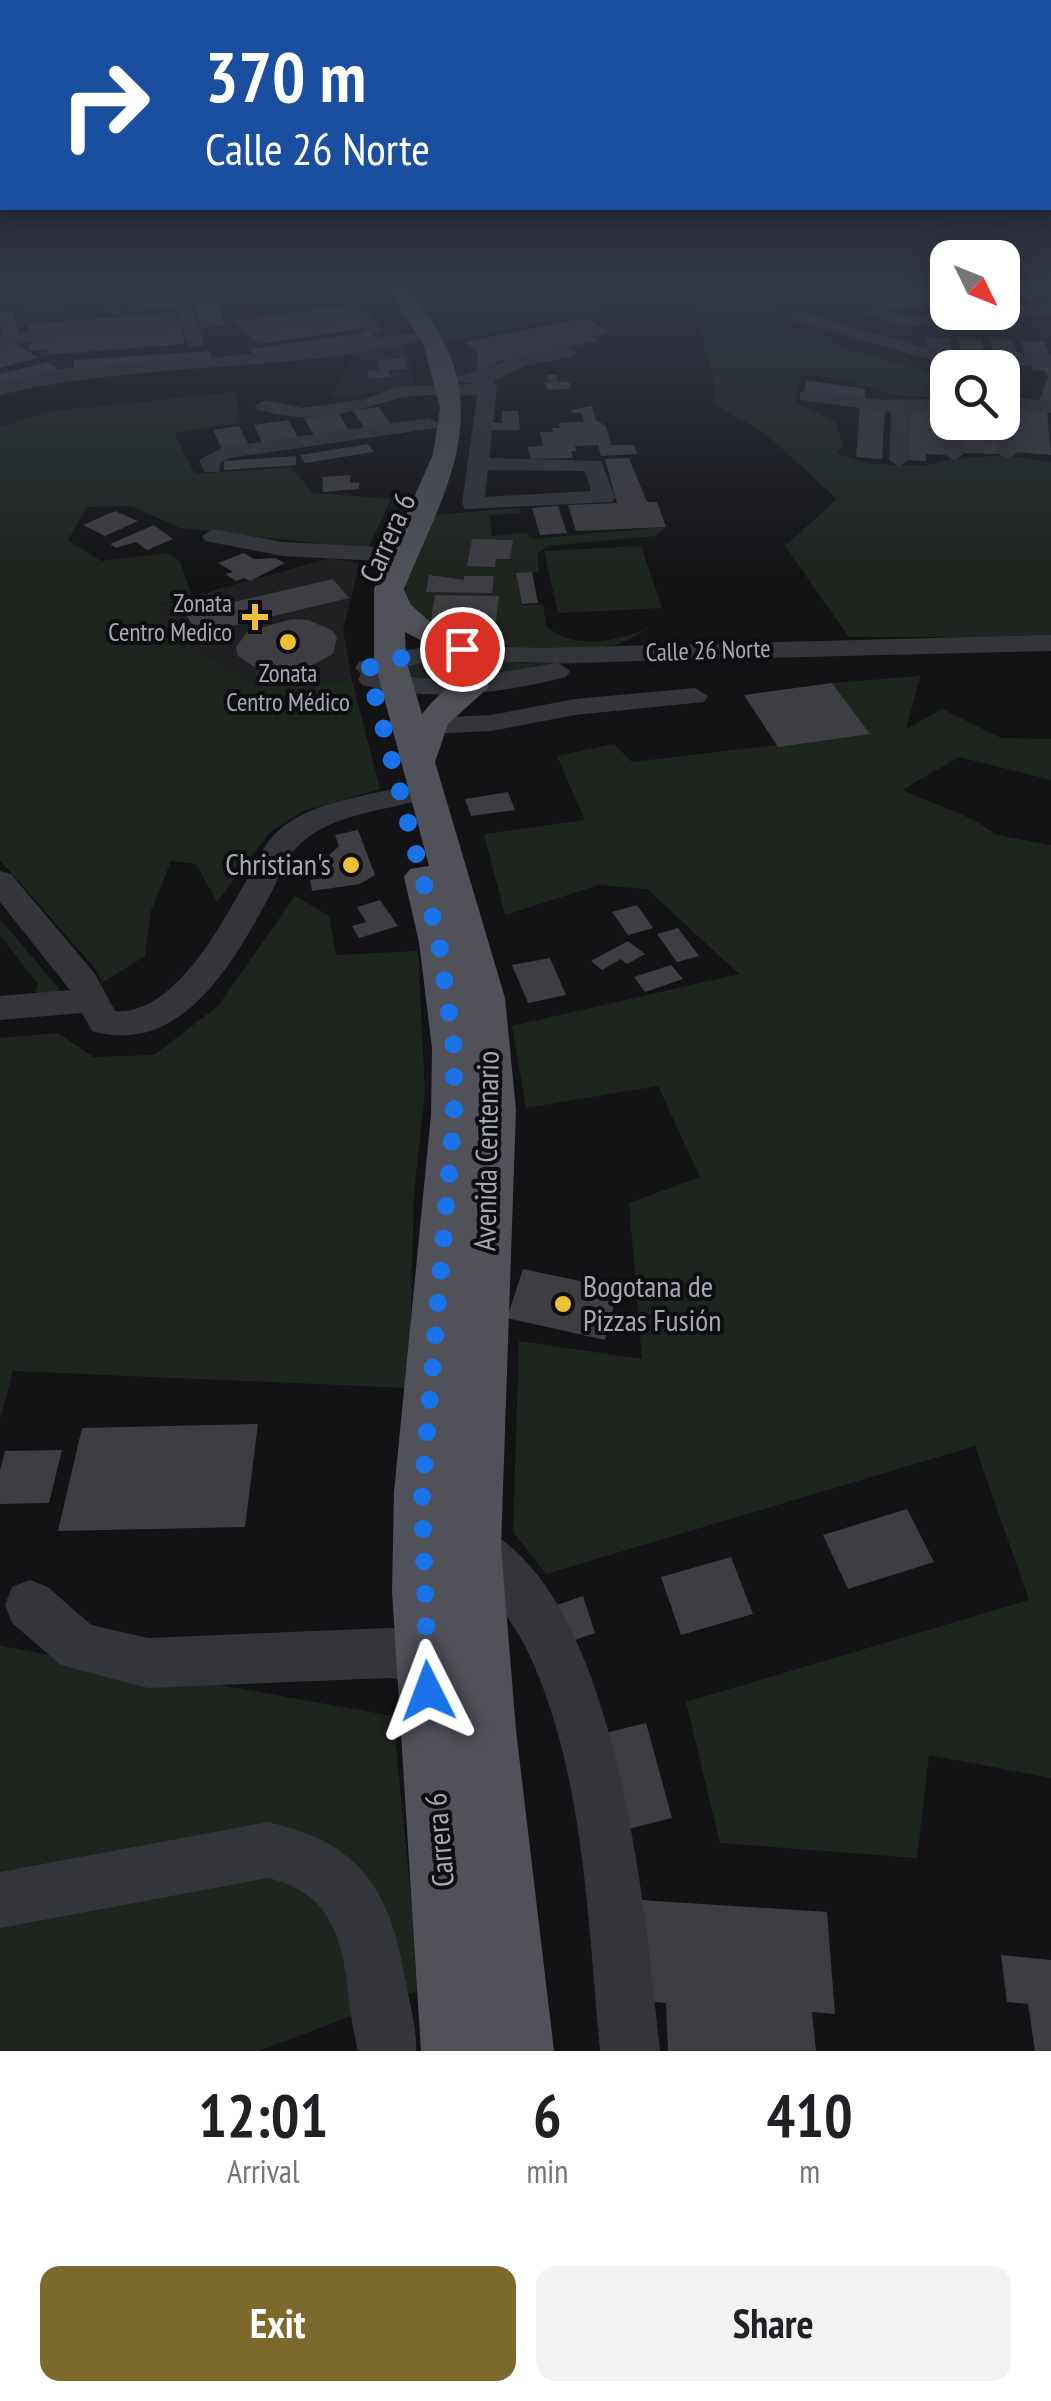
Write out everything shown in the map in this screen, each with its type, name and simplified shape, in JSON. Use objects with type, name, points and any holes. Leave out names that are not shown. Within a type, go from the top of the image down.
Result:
[{"type":"main road","name":"Carrera 6","points":[[461,384],[429,424],[414,481],[364,586],[360,608],[361,636],[381,673],[407,771],[454,1048],[454,1114],[422,1492],[426,1656],[477,2045]]},
{"type":"main road","points":[[381,673],[389,589],[446,454],[461,384]]},
{"type":"main road","points":[[389,589],[392,600],[410,622],[462,649]]},
{"type":"main road","points":[[407,771],[439,712],[474,687]]},
{"type":"main road","name":"Avenida Centenario","points":[[407,771],[484,998],[490,1050],[493,1110],[472,1546],[484,1730],[477,2045]]},
{"type":"street","points":[[0,389],[25,383]]},
{"type":"street","points":[[48,389],[70,392],[188,383]]},
{"type":"street","points":[[265,406],[278,412],[302,414],[369,404],[396,392],[465,383]]},
{"type":"street","points":[[1027,405],[1026,396],[1035,383]]},
{"type":"street","points":[[461,384],[478,464],[472,504],[604,497],[594,464],[478,464]]},
{"type":"street","points":[[808,396],[930,405]]},
{"type":"street","points":[[1020,404],[1051,407]]},
{"type":"street","points":[[899,460],[901,406]]},
{"type":"street","points":[[343,414],[356,436]]},
{"type":"street","points":[[292,420],[305,442]]},
{"type":"street","points":[[212,468],[208,464],[216,456],[429,424]]},
{"type":"street","points":[[242,427],[253,449]]},
{"type":"street","points":[[953,440],[954,454]]},
{"type":"street","points":[[1005,440],[1008,454]]},
{"type":"street","points":[[504,464],[514,504]]},
{"type":"street","points":[[212,536],[324,553],[380,554]]},
{"type":"street","points":[[287,562],[324,553]]},
{"type":"street","name":"Calle 26 Norte","points":[[381,673],[474,687],[548,671],[1051,643]]},
{"type":"street","name":"Calle 26 Norte","points":[[381,673],[462,649],[542,656],[878,652],[1051,657]]},
{"type":"street","points":[[0,1008],[104,1016],[142,1025],[166,1014],[182,999],[213,960],[284,843],[316,817],[491,723],[575,706],[694,696]]},
{"type":"street","points":[[332,830],[379,817],[407,771]]},
{"type":"street","points":[[0,881],[83,982],[104,1016]]},
{"type":"street","points":[[472,1546],[512,1583],[540,1625],[581,1720],[610,1872],[630,2051]]},
{"type":"street","points":[[30,1605],[79,1646],[148,1662],[388,1653],[426,1656]]},
{"type":"street","points":[[0,1900],[268,1850],[309,1861],[341,1886],[364,1920],[380,2049],[477,2045]]},
{"type":"shaded area","points":[[339,383],[415,383],[417,389],[332,397]]},
{"type":"shaded area","points":[[713,383],[799,383],[794,401],[835,422],[843,444],[837,454],[870,464],[925,466],[950,459],[1004,455],[1051,462],[1051,637],[849,637],[785,546],[837,499],[766,434],[714,404]]},
{"type":"shaded area","points":[[856,383],[930,383],[930,397],[891,395]]},
{"type":"shaded area","points":[[235,392],[240,423],[174,433],[195,474],[291,467],[313,493],[391,499],[368,549],[180,528],[131,506],[87,507],[68,540],[101,561],[168,553],[180,561],[191,594],[157,606],[183,641],[258,686],[352,680],[380,789],[303,811],[270,832],[217,902],[196,864],[171,861],[151,911],[145,956],[102,983],[98,972],[0,860],[0,427],[46,412]]},
{"type":"shaded area","points":[[519,508],[521,513],[489,515],[492,536],[525,533],[534,539],[666,527],[655,536],[547,546],[537,554],[539,572],[516,573],[522,605],[543,604],[546,626],[570,639],[597,641],[650,628],[615,645],[562,649],[490,644],[456,635],[429,622],[411,603],[406,579],[434,515]]},
{"type":"shaded area","points":[[641,546],[662,608],[558,613],[544,551]]},
{"type":"shaded area","name":"Zonata Centro Medico","points":[[331,558],[360,563],[343,629],[352,680],[258,686],[183,641],[157,606]]},
{"type":"shaded area","points":[[878,651],[540,665],[455,684],[411,679],[404,666],[438,656],[525,663]]},
{"type":"shaded area","points":[[920,676],[906,729],[942,709],[1001,738],[1051,739],[1051,780],[959,757],[902,790],[972,819],[997,835],[1051,845],[1051,1778],[929,1755],[917,1858],[720,1843],[686,1702],[1029,1600],[975,1446],[546,1574],[513,1532],[519,1341],[642,1359],[629,1203],[700,1177],[658,1086],[526,1108],[512,1026],[739,974],[647,889],[599,885],[505,915],[484,834],[585,820],[557,756],[614,744],[632,762],[869,734],[832,683]]},
{"type":"shaded area","points":[[295,896],[329,916],[336,955],[418,951],[425,1092],[414,1193],[409,1388],[13,1371],[0,1420],[0,1038],[58,1033],[93,1057],[154,1055],[218,1006]]},
{"type":"shaded area","points":[[0,919],[61,995],[34,995],[38,984],[0,935]]},
{"type":"shaded area","points":[[0,1646],[393,1716],[420,1990],[259,2051],[0,2051]]},
{"type":"building","points":[[545,383],[571,383],[570,389],[548,390]]},
{"type":"building","points":[[806,383],[824,383],[865,389],[865,399],[805,391]]},
{"type":"building","points":[[1046,383],[1051,383],[1051,405],[1041,404]]},
{"type":"building","points":[[592,406],[596,420],[606,426],[611,445],[634,445],[637,454],[601,456],[598,445],[575,446],[576,451],[571,451],[573,458],[531,459],[528,447],[543,446],[540,432],[553,432],[552,428],[560,428],[559,423],[584,422],[582,413],[571,410]]},
{"type":"building","points":[[379,407],[391,424],[366,430],[353,411]]},
{"type":"building","points":[[860,407],[885,409],[882,459],[856,457]]},
{"type":"building","points":[[908,408],[930,410],[930,440],[945,440],[945,455],[926,454],[926,461],[907,460]]},
{"type":"building","points":[[1020,410],[1047,411],[1051,455],[1016,452]]},
{"type":"building","points":[[502,411],[518,411],[520,430],[492,430],[492,423],[502,423]]},
{"type":"building","points":[[339,414],[350,432],[315,437],[304,418]]},
{"type":"building","points":[[288,420],[299,439],[263,444],[254,425]]},
{"type":"building","points":[[239,426],[249,446],[222,449],[213,430]]},
{"type":"building","points":[[960,440],[998,440],[999,454],[961,453]]},
{"type":"building","points":[[368,444],[374,452],[305,463],[300,455]]},
{"type":"building","points":[[296,456],[296,465],[224,470],[224,461]]},
{"type":"building","points":[[629,458],[647,502],[657,502],[666,527],[576,531],[568,505],[617,503],[605,459]]},
{"type":"building","points":[[350,475],[350,483],[359,482],[359,489],[323,492],[322,477]]},
{"type":"building","points":[[558,506],[567,533],[540,535],[532,508]]},
{"type":"building","points":[[115,511],[138,521],[105,536],[83,525]]},
{"type":"building","points":[[154,525],[173,539],[147,550],[136,542],[116,548],[110,544]]},
{"type":"building","points":[[472,539],[513,540],[510,559],[496,559],[495,567],[467,566]]},
{"type":"building","points":[[244,553],[254,559],[275,558],[285,563],[250,581],[236,581],[225,574],[233,572],[218,563]]},
{"type":"building","points":[[532,572],[538,603],[522,604],[516,573]]},
{"type":"building","points":[[429,575],[464,580],[464,576],[494,576],[492,593],[426,592]]},
{"type":"building","points":[[333,579],[349,598],[198,634],[185,613]]},
{"type":"building","points":[[435,595],[499,596],[496,621],[431,620]]},
{"type":"building","name":"Zonata Centro Médico","points":[[293,619],[308,620],[332,630],[337,637],[333,654],[309,667],[275,671],[258,669],[238,656],[236,647],[248,631]]},
{"type":"building","points":[[832,683],[870,734],[778,747],[744,695]]},
{"type":"building","points":[[508,792],[515,810],[471,816],[465,799]]},
{"type":"building","name":"Christian's","points":[[358,830],[375,875],[360,884],[312,891],[310,880],[333,876],[329,855],[339,846],[335,835]]},
{"type":"building","points":[[380,900],[398,926],[359,938],[352,926],[366,922],[357,907]]},
{"type":"building","points":[[637,905],[653,928],[628,935],[612,912]]},
{"type":"building","points":[[678,928],[699,956],[677,962],[657,934]]},
{"type":"building","points":[[628,941],[645,954],[627,964],[621,959],[602,970],[591,961]]},
{"type":"building","points":[[550,958],[566,995],[528,1003],[512,965]]},
{"type":"building","points":[[671,965],[683,979],[645,992],[634,977]]},
{"type":"building","name":"Bogotana de Pizzas Fusión","points":[[523,1269],[618,1289],[605,1340],[507,1318]]},
{"type":"building","points":[[258,1424],[245,1527],[58,1531],[82,1428]]},
{"type":"building","points":[[62,1450],[49,1503],[0,1504],[0,1470],[5,1451]]},
{"type":"building","points":[[907,1509],[934,1562],[848,1589],[823,1535]]},
{"type":"building","points":[[731,1557],[753,1614],[681,1635],[661,1577]]},
{"type":"building","points":[[583,1596],[595,1633],[563,1644],[551,1607]]},
{"type":"building","points":[[646,1723],[672,1818],[616,1832],[593,1736]]},
{"type":"building","points":[[641,1900],[827,1912],[835,2014],[812,2012],[816,2051],[668,2051],[666,2003],[641,2001]]},
{"type":"building","points":[[1001,1955],[1051,1960],[1051,2051],[1035,2051],[1028,2004],[1007,2002]]},
{"type":"place","name":"Zonata Centro Medico","points":[[255,617]]},
{"type":"place","name":"Zonata Centro Médico","points":[[288,642]]},
{"type":"place","name":"Christian's","points":[[351,865]]},
{"type":"place","name":"Bogotana de Pizzas Fusión","points":[[563,1304]]},
{"type":"route","points":[[428,1691],[422,1492],[454,1114],[454,1048],[439,942],[368,668],[414,654],[462,649]]}]
